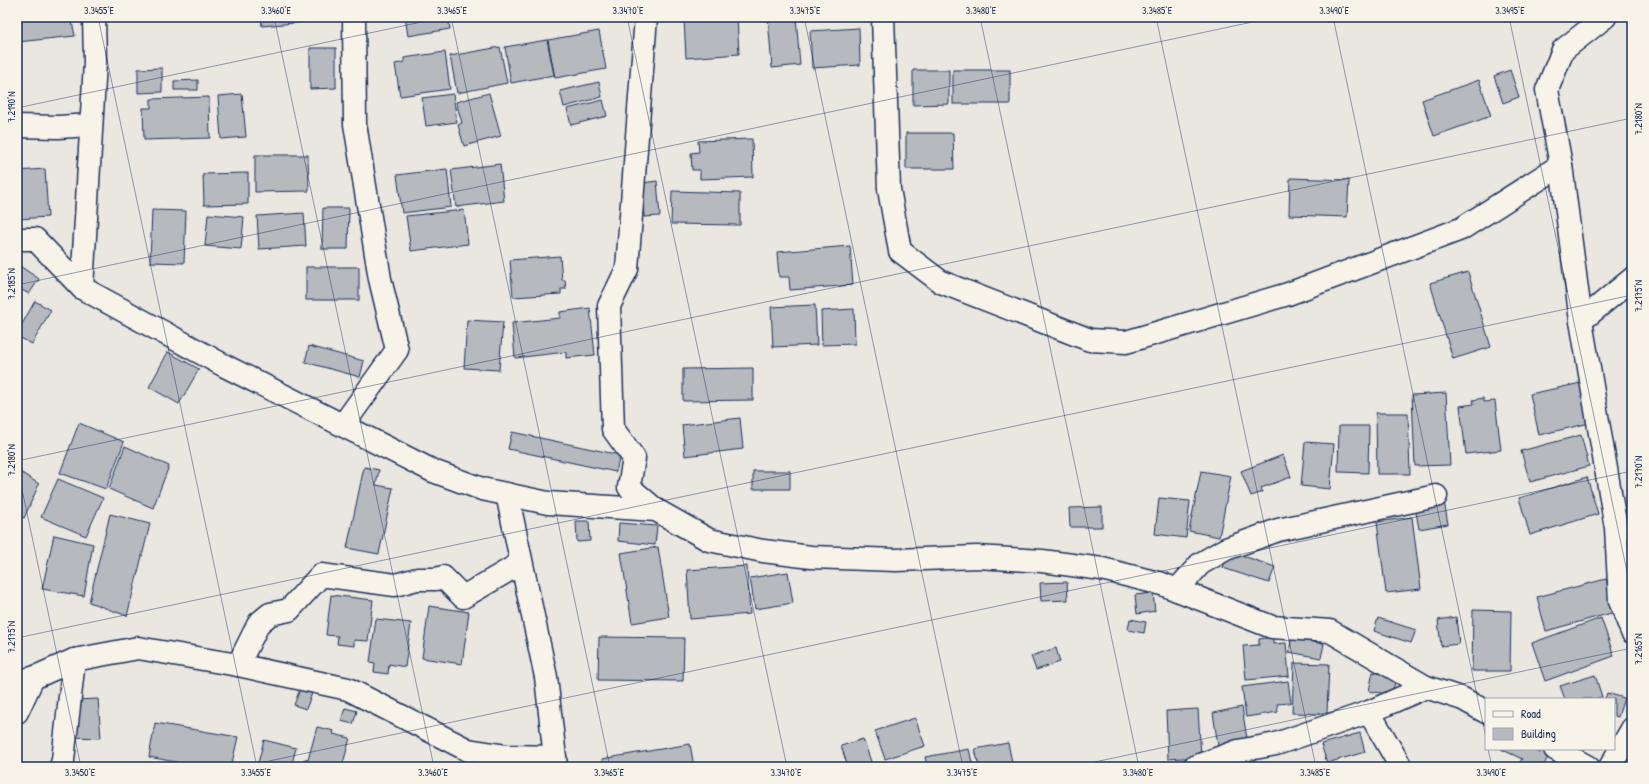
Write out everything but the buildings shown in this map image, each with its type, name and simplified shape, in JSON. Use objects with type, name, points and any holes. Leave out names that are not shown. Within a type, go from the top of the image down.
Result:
[{"type":"street","points":[[82,288],[95,62],[94,17]]},
{"type":"street","points":[[343,425],[397,350],[380,279],[355,124],[354,17]]},
{"type":"street","points":[[646,17],[627,269],[609,306],[613,429],[634,458],[629,487],[656,510],[709,540],[763,551],[811,557],[896,560],[977,557],[1042,561],[1102,569],[1162,584],[1272,627],[1330,631],[1426,687],[1463,699],[1485,711]]},
{"type":"street","points":[[882,17],[889,189],[900,251],[941,282],[1090,340],[1126,342],[1288,294],[1462,229],[1562,165]]},
{"type":"street","points":[[1605,17],[1563,50],[1547,90],[1562,165],[1581,321],[1632,632]]},
{"type":"street","points":[[17,126],[58,127],[91,125]]},
{"type":"street","points":[[17,239],[35,239],[82,288],[225,366],[433,471],[482,489],[548,504],[656,510]]},
{"type":"street","points":[[1581,321],[1632,279]]},
{"type":"street","points":[[17,712],[25,679],[74,660],[138,648],[238,665],[348,689],[468,750],[555,762],[546,677],[507,494]]},
{"type":"street","points":[[1177,590],[1200,564],[1226,549],[1278,530],[1436,496]]},
{"type":"street","points":[[238,665],[259,623],[270,614],[289,610],[321,575],[395,586],[417,579],[436,579],[444,577],[463,597],[521,563]]},
{"type":"street","points":[[61,767],[74,660]]},
{"type":"street","points":[[1194,767],[1238,751],[1276,744],[1369,712],[1426,687]]},
{"type":"street","points":[[1369,712],[1401,767]]},
{"type":"street","points":[[1610,767],[1632,729]]},
{"type":"street","points":[[1557,750],[1588,767]]}]
